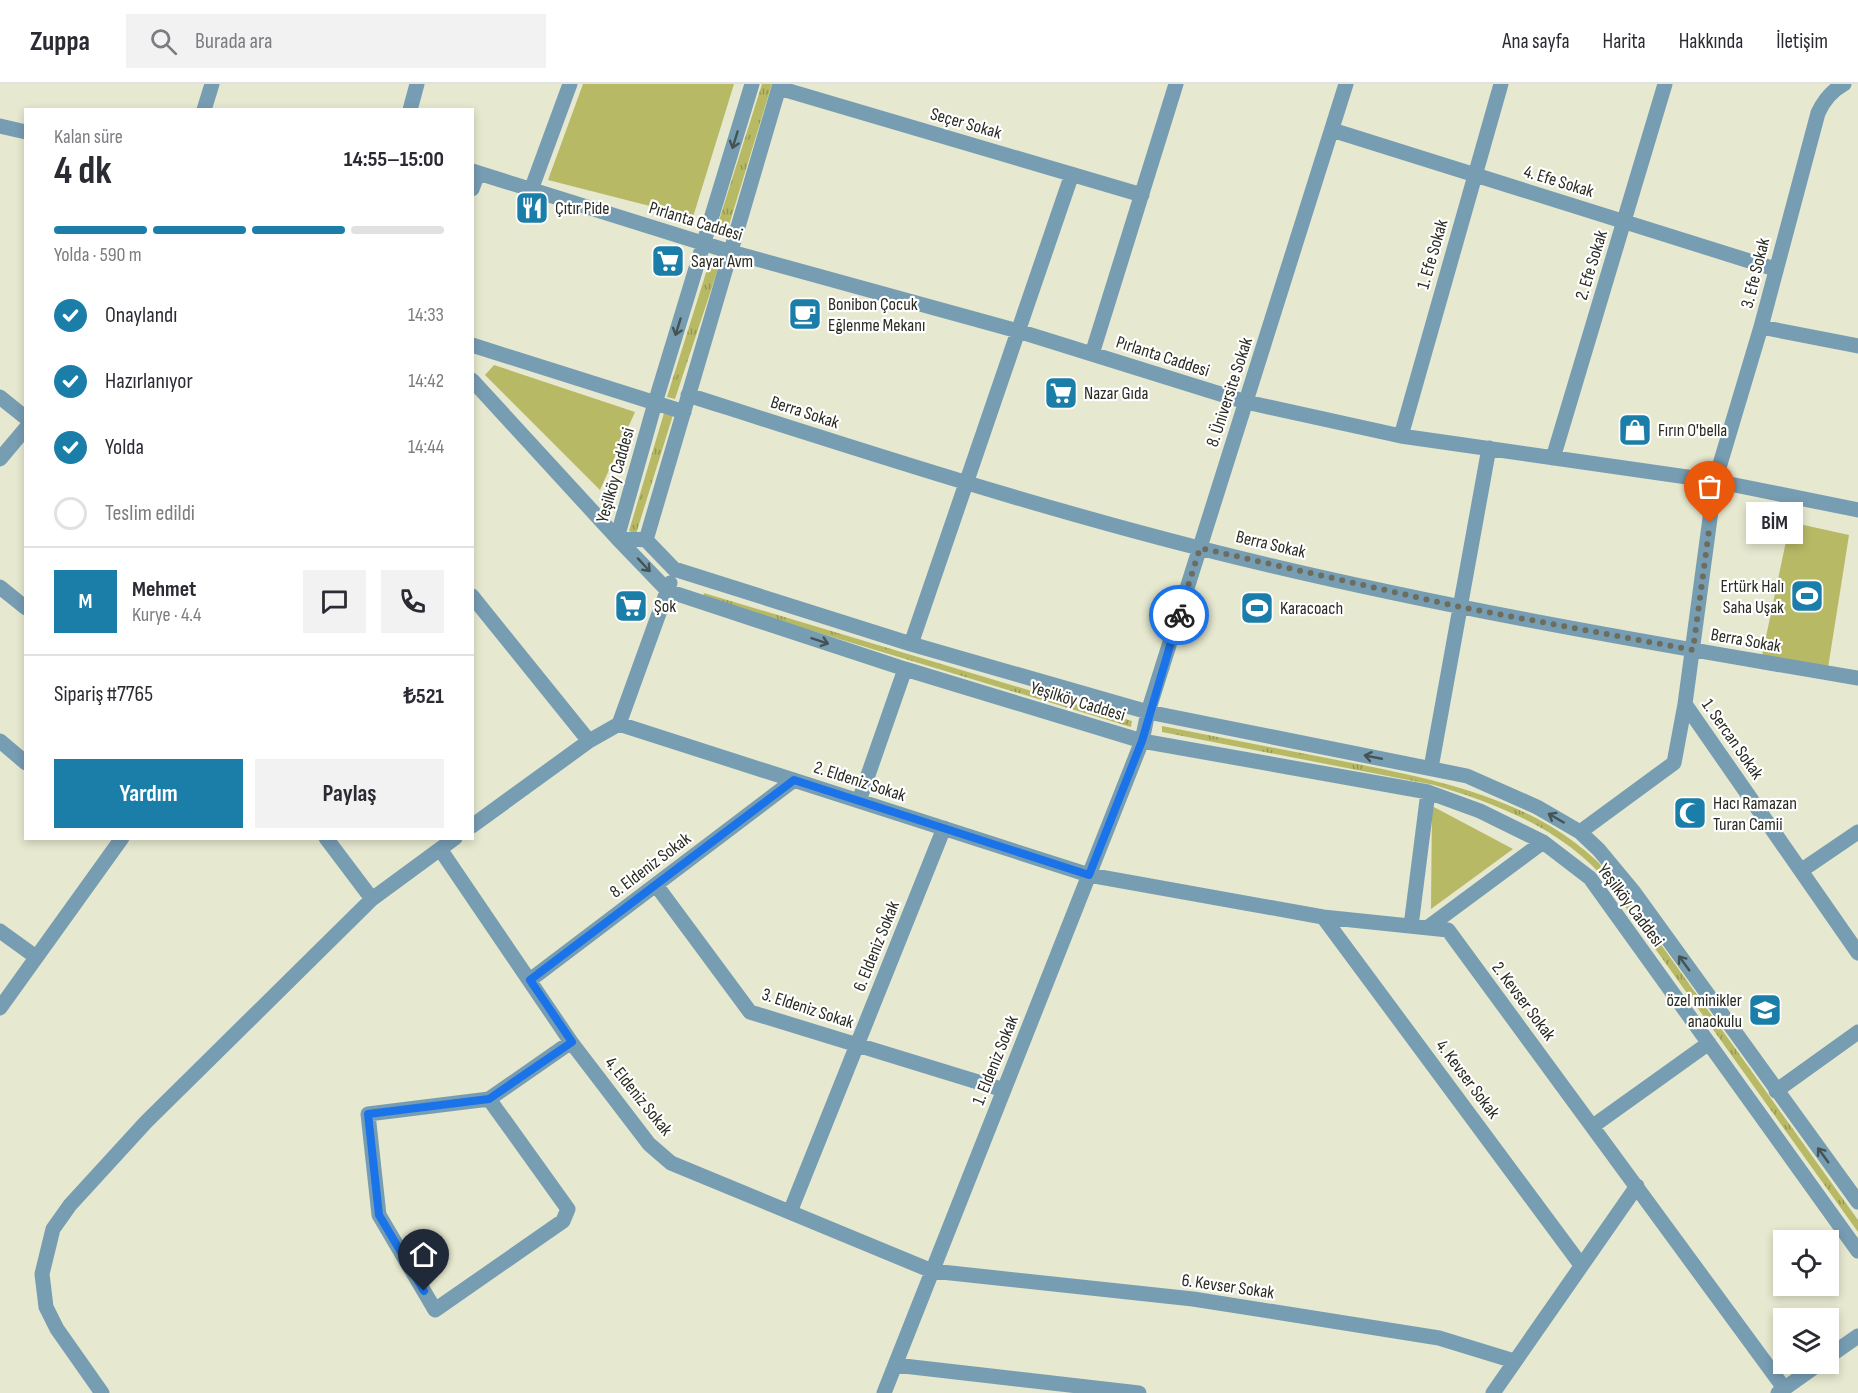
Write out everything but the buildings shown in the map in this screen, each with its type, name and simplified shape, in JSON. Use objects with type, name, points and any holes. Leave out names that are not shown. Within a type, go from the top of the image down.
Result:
[{"type":"street","points":[[205,108],[212,84]]},
{"type":"street","points":[[411,108],[417,84]]},
{"type":"street","points":[[531,190],[570,84]]},
{"type":"street","name":"Yeşilköy Caddesi","points":[[752,84],[655,403],[617,537],[668,591],[905,669],[1142,741],[1428,792],[1480,811],[1543,842],[1590,878],[1858,1251]]},
{"type":"street","points":[[1092,354],[1176,84]]},
{"type":"street","name":"8. Üniversite Sokak","points":[[1142,741],[1148,712],[1346,84]]},
{"type":"street","name":"1. Efe Sokak","points":[[1401,436],[1501,84]]},
{"type":"street","name":"2. Efe Sokak","points":[[1553,458],[1665,84]]},
{"type":"street","name":"3. Efe Sokak","points":[[1715,481],[1761,327],[1818,113],[1824,100],[1834,89],[1844,84]]},
{"type":"street","points":[[474,382],[617,537],[646,540],[779,86]]},
{"type":"street","name":"Seçer Sokak","points":[[779,86],[1142,195]]},
{"type":"street","points":[[0,126],[24,132]]},
{"type":"street","name":"4. Efe Sokak","points":[[1332,130],[1775,268]]},
{"type":"street","name":"Pırlanta Caddesi","points":[[475,172],[703,244],[1018,331],[1246,402],[1401,436],[1715,481],[1858,510]]},
{"type":"street","points":[[911,644],[1072,174]]},
{"type":"street","points":[[1761,327],[1858,346]]},
{"type":"street","points":[[474,346],[684,412]]},
{"type":"street","name":"Berra Sokak","points":[[688,395],[965,484],[1200,548],[1460,607],[1858,678]]},
{"type":"street","points":[[0,396],[24,416]]},
{"type":"street","points":[[0,459],[24,430]]},
{"type":"street","points":[[1431,768],[1489,448]]},
{"type":"street","name":"1. Sercan Sokak","points":[[1715,481],[1685,704],[1858,953]]},
{"type":"street","name":"Yeşilköy Caddesi","points":[[646,540],[674,569],[911,644],[1148,712],[1467,776],[1521,799],[1580,832],[1599,850],[1633,891],[1858,1202]]},
{"type":"street","points":[[474,825],[590,741],[619,724],[674,569]]},
{"type":"street","points":[[0,587],[24,606]]},
{"type":"street","points":[[474,598],[590,741]]},
{"type":"street","points":[[860,801],[905,669]]},
{"type":"street","points":[[1580,832],[1674,763],[1685,704]]},
{"type":"street","name":"2. Eldeniz Sokak","points":[[619,724],[1089,875]]},
{"type":"street","points":[[0,741],[24,761]]},
{"type":"street","name":"1. Eldeniz Sokak","points":[[884,1393],[1142,741]]},
{"type":"street","name":"8. Eldeniz Sokak","points":[[530,980],[794,780]]},
{"type":"street","points":[[1412,926],[1428,792]]},
{"type":"street","name":"6. Eldeniz Sokak","points":[[790,1212],[944,828]]},
{"type":"street","points":[[1802,870],[1858,832]]},
{"type":"street","points":[[0,1008],[119,840]]},
{"type":"street","points":[[328,840],[372,899]]},
{"type":"street","points":[[102,1393],[57,1329],[46,1307],[42,1274],[53,1229],[70,1205],[146,1122],[372,899],[452,840]]},
{"type":"street","points":[[1427,928],[1543,842]]},
{"type":"street","name":"4. Eldeniz Sokak","points":[[440,849],[572,1042],[649,1144],[671,1163],[932,1271]]},
{"type":"street","name":"2. Kevser Sokak","points":[[1089,875],[1323,917],[1448,930],[1637,1186],[1781,1390]]},
{"type":"street","name":"3. Eldeniz Sokak","points":[[656,885],[750,1012],[1004,1090]]},
{"type":"street","name":"4. Kevser Sokak","points":[[1323,917],[1581,1265]]},
{"type":"street","points":[[0,930],[36,957]]},
{"type":"street","points":[[1776,1090],[1858,1032]]},
{"type":"street","points":[[489,1099],[568,1209],[563,1221],[435,1310],[379,1215],[368,1114],[489,1099],[572,1042]]},
{"type":"street","points":[[1593,1126],[1708,1042]]},
{"type":"street","points":[[1493,1393],[1637,1186]]},
{"type":"street","name":"6. Kevser Sokak","points":[[932,1271],[1205,1301],[1439,1338],[1514,1361]]},
{"type":"street","points":[[1839,1349],[1858,1336]]},
{"type":"street","points":[[895,1365],[1139,1393]]},
{"type":"street","points":[[1781,1390],[1804,1374]]},
{"type":"green space","points":[[583,84],[734,84],[693,217],[548,180]]},
{"type":"green space","points":[[762,84],[772,84],[726,235],[715,233]]},
{"type":"green space","points":[[710,260],[720,263],[675,399],[667,397]]},
{"type":"green space","points":[[494,365],[635,412],[600,490],[485,375]]},
{"type":"green space","points":[[664,413],[673,415],[636,534],[629,531]]},
{"type":"green space","name":"Ertürk Halı Saha Uşak","points":[[1790,522],[1849,535],[1828,668],[1762,656]]},
{"type":"green space","points":[[704,593],[1132,721],[1131,727],[703,598]]},
{"type":"green space","points":[[1162,726],[1409,775],[1448,785],[1523,812],[1558,831],[1589,854],[1617,883],[1858,1220],[1858,1232],[1611,887],[1575,851],[1531,822],[1483,801],[1434,785],[1162,732]]},
{"type":"green space","points":[[1432,806],[1513,849],[1431,909]]},
{"type":"way so far","points":[[1179,615],[1200,548],[1460,607],[1693,650],[1710,523]]},
{"type":"place","name":"Çıtır Pide","points":[[532,208]]},
{"type":"place","name":"Sayar Avm","points":[[668,261]]},
{"type":"place","name":"Bonibon Çocuk Eğlenme Mekanı","points":[[805,314]]},
{"type":"place","name":"Nazar Gıda","points":[[1061,393]]},
{"type":"place","name":"Fırın O'bella","points":[[1635,430]]},
{"type":"place","name":"BİM","points":[[1710,523]]},
{"type":"place","name":"Ertürk Halı Saha Uşak","points":[[1807,596]]},
{"type":"place","name":"Şok","points":[[631,606]]},
{"type":"place","name":"Karacoach","points":[[1257,608]]},
{"type":"place","name":"Hacı Ramazan Turan Camii","points":[[1690,813]]},
{"type":"place","name":"özel minikler anaokulu","points":[[1765,1010]]},
{"type":"route","points":[[424,1291],[379,1215],[368,1114],[489,1099],[572,1042],[530,980],[794,780],[1089,875],[1142,741],[1148,712],[1179,615]]}]
